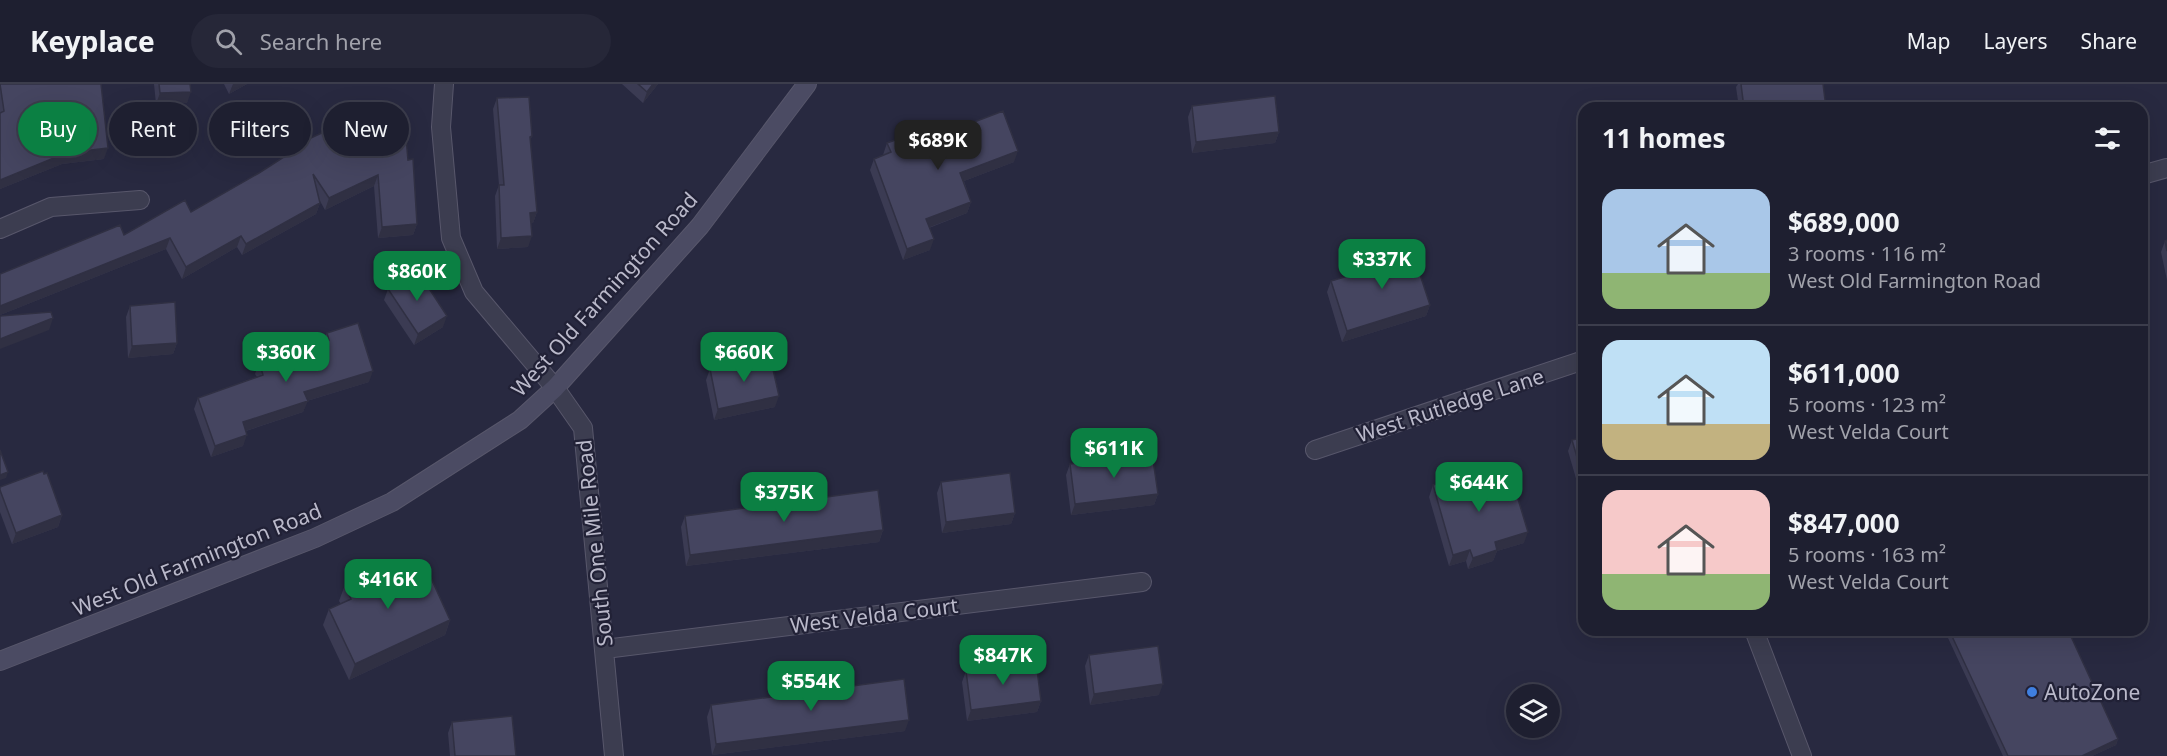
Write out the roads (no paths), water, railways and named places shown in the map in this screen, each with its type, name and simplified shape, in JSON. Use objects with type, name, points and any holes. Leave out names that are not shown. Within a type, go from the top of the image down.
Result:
[{"type":"street","name":"South One Mile Road","points":[[444,84],[441,127],[451,238],[474,292],[555,388],[583,428],[614,756]]},
{"type":"street","name":"West Old Farmington Road","points":[[0,661],[315,538],[392,502],[520,420],[555,388],[700,226],[807,84]]},
{"type":"street","points":[[2148,173],[2167,168]]},
{"type":"street","points":[[0,229],[51,207],[140,200]]},
{"type":"street","name":"West Rutledge Lane","points":[[1315,450],[1578,362]]},
{"type":"street","name":"West Velda Court","points":[[605,649],[1142,582]]},
{"type":"street","points":[[1756,636],[1802,756]]},
{"type":"place","name":"AutoZone","points":[[2032,692]]}]
